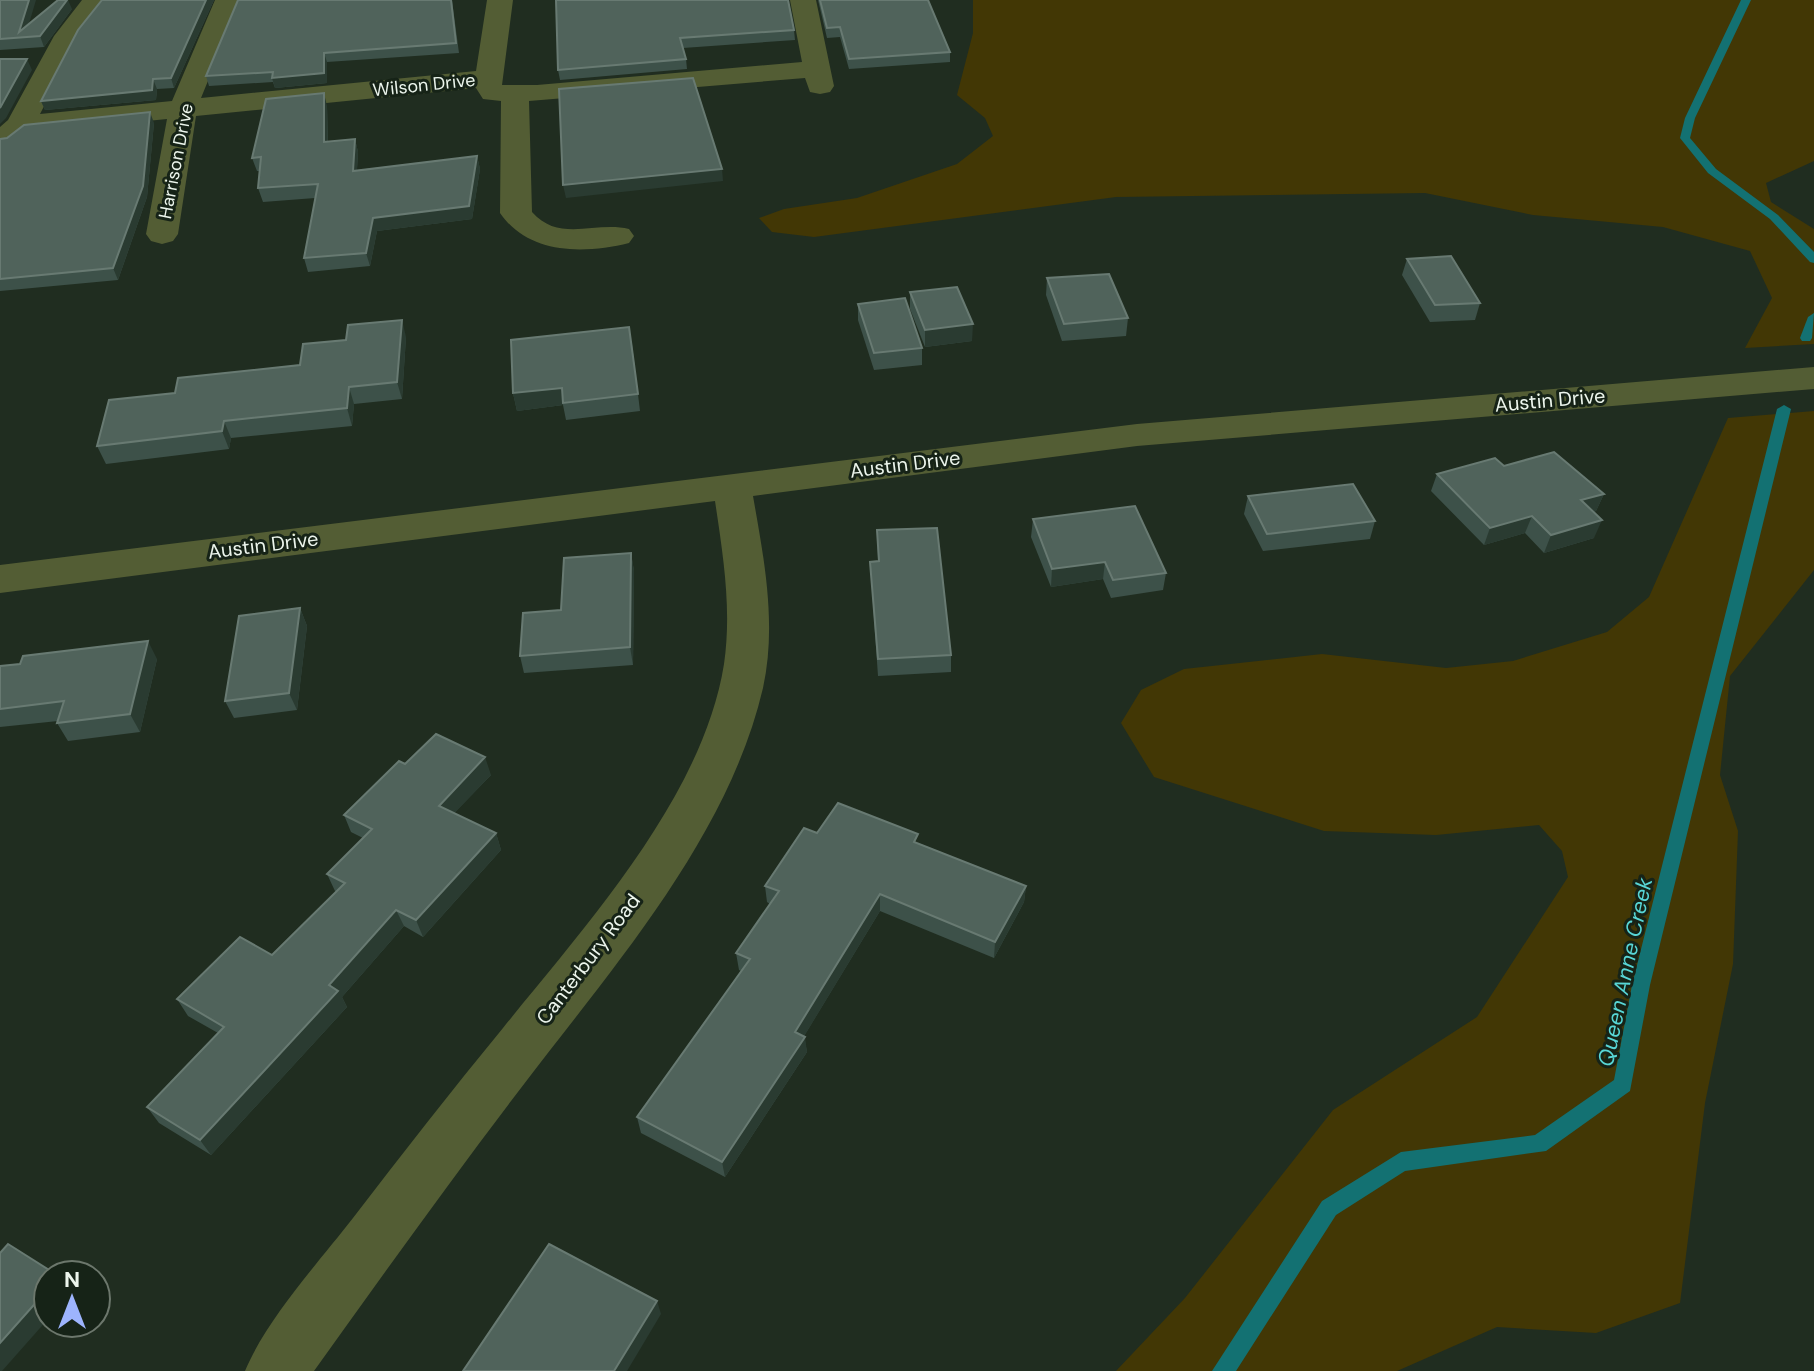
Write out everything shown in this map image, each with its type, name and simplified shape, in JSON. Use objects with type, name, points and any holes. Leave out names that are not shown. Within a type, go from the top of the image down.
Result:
[{"type":"street","points":[[10,133],[41,58],[95,0]]},
{"type":"street","name":"Harrison Drive","points":[[162,234],[183,109],[228,0]]},
{"type":"street","points":[[500,0],[502,86],[516,213],[524,224],[542,236],[569,241],[618,236]]},
{"type":"street","name":"Wilson Drive","points":[[10,133],[183,109],[502,86],[818,78],[803,0]]},
{"type":"street","name":"Austin Drive","points":[[0,579],[1137,435],[1814,378]]},
{"type":"street","name":"Canterbury Road","points":[[276,1371],[392,1212],[625,913],[668,849],[713,769],[741,688],[747,646],[746,572],[732,486]]},
{"type":"shaded area","points":[[973,0],[1814,0],[1814,161],[1766,183],[1771,202],[1814,229],[1814,344],[1745,348],[1772,298],[1750,251],[1663,227],[1533,215],[1425,193],[1116,197],[814,237],[772,232],[759,218],[784,209],[857,198],[957,164],[993,136],[985,118],[957,95],[973,33]]},
{"type":"shaded area","points":[[1814,411],[1814,570],[1730,676],[1720,775],[1738,831],[1733,964],[1705,1103],[1680,1303],[1596,1333],[1497,1327],[1397,1371],[1116,1371],[1185,1298],[1333,1110],[1477,1017],[1568,877],[1562,851],[1539,825],[1436,835],[1324,831],[1154,777],[1121,723],[1141,690],[1184,669],[1322,654],[1446,668],[1513,661],[1607,632],[1649,597],[1728,418]]},
{"type":"building","points":[[0,0],[29,0],[19,32],[58,0],[67,0],[40,36],[0,39]]},
{"type":"building","points":[[102,0],[206,0],[171,78],[153,79],[152,90],[41,101],[78,30]]},
{"type":"building","points":[[238,0],[451,0],[456,43],[324,53],[324,73],[272,78],[273,72],[206,76]]},
{"type":"building","points":[[556,0],[788,0],[794,30],[680,38],[686,59],[558,70]]},
{"type":"building","points":[[820,0],[928,0],[950,52],[849,59],[840,27],[827,28]]},
{"type":"building","points":[[0,59],[27,59],[0,108]]},
{"type":"building","points":[[693,78],[722,169],[563,185],[559,89]]},
{"type":"building","points":[[324,93],[324,142],[355,139],[353,171],[477,156],[469,206],[373,218],[366,253],[304,258],[318,184],[258,188],[261,157],[252,158],[266,99]]},
{"type":"building","points":[[150,112],[143,186],[113,268],[0,279],[0,139],[7,138],[24,125]]},
{"type":"building","points":[[1451,256],[1480,303],[1435,305],[1407,259]]},
{"type":"building","points":[[1109,274],[1128,318],[1064,324],[1047,278]]},
{"type":"building","points":[[957,287],[973,324],[925,330],[910,292]]},
{"type":"building","points":[[905,298],[922,348],[874,353],[858,304]]},
{"type":"building","points":[[402,320],[397,382],[349,387],[347,408],[224,421],[222,431],[97,446],[109,400],[175,393],[178,378],[300,365],[303,344],[346,340],[348,325]]},
{"type":"building","points":[[629,327],[638,394],[563,403],[562,388],[513,393],[511,340]]},
{"type":"building","points":[[1554,452],[1604,494],[1581,500],[1602,520],[1551,535],[1532,516],[1490,528],[1437,474],[1495,458],[1504,466]]},
{"type":"building","points":[[1353,484],[1375,521],[1267,534],[1248,496]]},
{"type":"building","points":[[1135,506],[1166,573],[1113,580],[1105,562],[1052,569],[1033,519]]},
{"type":"building","points":[[937,528],[951,655],[878,659],[870,562],[879,561],[877,530]]},
{"type":"building","points":[[631,553],[630,647],[520,656],[523,613],[561,610],[564,558]]},
{"type":"building","points":[[300,608],[289,693],[225,701],[239,616]]},
{"type":"building","points":[[148,641],[130,714],[57,723],[64,701],[0,709],[0,666],[20,664],[23,656]]},
{"type":"building","points":[[436,734],[485,757],[439,806],[496,833],[416,920],[396,910],[329,985],[338,991],[200,1140],[147,1107],[224,1027],[177,999],[240,937],[272,955],[345,883],[327,874],[372,829],[344,815],[399,761],[405,764]]},
{"type":"building","points":[[838,803],[918,834],[914,842],[1026,886],[995,942],[880,894],[795,1032],[805,1037],[722,1162],[637,1117],[750,959],[736,953],[779,891],[765,886],[804,828],[817,833]]},
{"type":"building","points":[[8,1244],[32,1259],[32,1307],[0,1343],[0,1253]]},
{"type":"building","points":[[549,1244],[657,1301],[614,1371],[463,1371]]},
{"type":"waterway","name":"Queen Anne Creek","points":[[1746,0],[1690,118],[1685,138],[1712,171],[1774,217],[1814,259]]},
{"type":"waterway","name":"Queen Anne Creek","points":[[1806,338],[1814,317]]},
{"type":"waterway","name":"Queen Anne Creek","points":[[1223,1371],[1329,1208],[1401,1162],[1539,1144],[1623,1085],[1641,985],[1784,409]]}]
